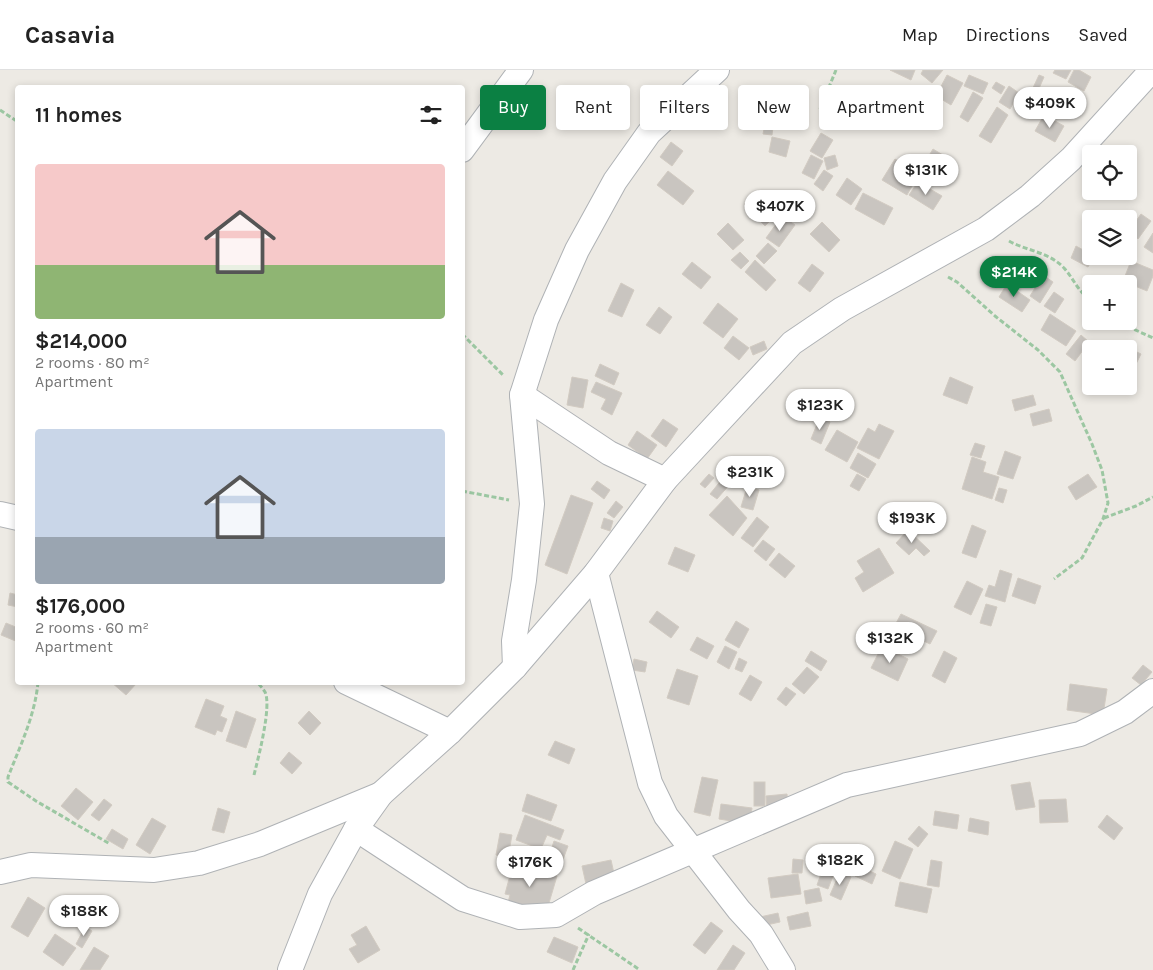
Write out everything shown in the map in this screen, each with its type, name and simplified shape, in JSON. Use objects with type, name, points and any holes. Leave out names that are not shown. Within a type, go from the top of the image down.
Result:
[{"type":"street","points":[[465,146],[521,70]]},
{"type":"street","points":[[515,667],[514,641],[524,580],[532,504],[522,395],[546,320],[577,250],[615,181],[650,133],[717,70]]},
{"type":"street","points":[[290,970],[320,894],[356,829],[380,794],[450,732],[515,667],[596,573],[665,480],[792,343],[842,309],[986,228],[1030,196],[1071,159],[1152,70]]},
{"type":"street","points":[[522,395],[609,453],[665,480]]},
{"type":"street","points":[[0,514],[15,517]]},
{"type":"street","points":[[596,573],[650,783],[666,816],[739,910],[762,934],[783,970]]},
{"type":"street","points":[[352,685],[450,732]]},
{"type":"street","points":[[356,829],[462,899],[520,917],[556,915],[594,893],[848,785],[1080,734],[1125,712],[1153,691]]},
{"type":"street","points":[[0,872],[31,865],[154,870],[199,863],[260,844],[380,794]]},
{"type":"path","points":[[830,85],[836,70]]},
{"type":"path","points":[[0,110],[15,120]]},
{"type":"path","points":[[986,228],[1020,247],[1047,254],[1064,268],[1082,294]]},
{"type":"path","points":[[924,262],[957,282],[995,316],[1038,350],[1060,372],[1092,444],[1102,470],[1108,503],[1103,519],[1082,558],[1054,579]]},
{"type":"path","points":[[1137,330],[1153,338]]},
{"type":"path","points":[[465,337],[522,395]]},
{"type":"path","points":[[465,492],[532,504]]},
{"type":"path","points":[[1103,519],[1153,497]]},
{"type":"path","points":[[38,685],[36,703],[8,777],[8,782],[36,801],[115,846]]},
{"type":"path","points":[[254,775],[264,735],[266,706],[266,693],[259,685]]},
{"type":"path","points":[[556,915],[590,934],[640,970]]},
{"type":"path","points":[[573,970],[590,934]]},
{"type":"building","points":[[890,70],[915,70],[911,80]]},
{"type":"building","points":[[923,70],[943,70],[932,83],[921,74]]},
{"type":"building","points":[[1055,70],[1071,70],[1066,79],[1053,73]]},
{"type":"building","points":[[1074,70],[1079,70],[1091,77],[1084,91],[1068,82]]},
{"type":"building","points":[[947,75],[963,83],[951,105],[943,100],[942,85]]},
{"type":"building","points":[[969,75],[988,83],[983,94],[964,86]]},
{"type":"building","points":[[1039,75],[1044,77],[1037,93],[1032,90]]},
{"type":"building","points":[[996,82],[1005,87],[1001,94],[992,88]]},
{"type":"building","points":[[1009,86],[1019,93],[1010,109],[999,102]]},
{"type":"building","points":[[973,92],[983,98],[968,122],[960,117]]},
{"type":"building","points":[[997,107],[1008,115],[991,143],[979,136]]},
{"type":"building","points":[[1044,115],[1064,126],[1055,142],[1035,131]]},
{"type":"building","points":[[764,130],[773,130],[772,135],[763,134]]},
{"type":"building","points":[[821,133],[833,140],[822,158],[810,151]]},
{"type":"building","points":[[772,137],[790,141],[786,157],[769,152]]},
{"type":"building","points":[[671,142],[683,151],[672,166],[660,157]]},
{"type":"building","points":[[933,149],[951,160],[945,170],[927,159]]},
{"type":"building","points":[[811,155],[823,161],[814,179],[802,173]]},
{"type":"building","points":[[835,155],[838,166],[827,170],[824,158]]},
{"type":"building","points":[[895,159],[903,164],[907,159],[922,168],[907,195],[882,180]]},
{"type":"building","points":[[824,170],[833,176],[823,191],[814,184]]},
{"type":"building","points":[[668,171],[694,191],[683,205],[657,185]]},
{"type":"building","points":[[847,178],[862,189],[851,205],[836,195]]},
{"type":"building","points":[[918,182],[942,196],[933,210],[909,195]]},
{"type":"building","points":[[759,190],[779,212],[765,226],[744,204]]},
{"type":"building","points":[[863,193],[893,208],[884,225],[855,209]]},
{"type":"building","points":[[1141,214],[1151,221],[1138,239],[1137,238],[1137,220]]},
{"type":"building","points":[[782,216],[795,225],[779,247],[766,238]]},
{"type":"building","points":[[822,222],[840,240],[829,252],[810,234]]},
{"type":"building","points":[[728,223],[744,240],[733,250],[717,234]]},
{"type":"building","points":[[1153,233],[1153,253],[1144,247]]},
{"type":"building","points":[[768,243],[777,251],[764,264],[756,256]]},
{"type":"building","points":[[1076,246],[1082,249],[1082,264],[1071,258]]},
{"type":"building","points":[[740,252],[749,261],[741,269],[731,260]]},
{"type":"building","points":[[755,260],[776,280],[766,291],[745,272]]},
{"type":"building","points":[[692,262],[711,277],[701,289],[682,274]]},
{"type":"building","points":[[1137,263],[1153,270],[1153,276],[1147,291],[1137,287],[1137,275],[1125,275],[1129,265],[1137,265]]},
{"type":"building","points":[[812,264],[824,273],[810,292],[798,283]]},
{"type":"building","points":[[1043,275],[1053,282],[1040,303],[1030,296]]},
{"type":"building","points":[[621,283],[634,290],[622,317],[608,311]]},
{"type":"building","points":[[1007,284],[1030,300],[1022,312],[999,297]]},
{"type":"building","points":[[1054,292],[1064,299],[1055,313],[1044,306]]},
{"type":"building","points":[[718,303],[738,319],[723,338],[703,323]]},
{"type":"building","points":[[659,307],[672,317],[660,334],[646,325]]},
{"type":"building","points":[[1050,314],[1076,331],[1066,346],[1041,330]]},
{"type":"building","points":[[1081,335],[1087,340],[1082,340],[1082,352],[1075,361],[1066,354]]},
{"type":"building","points":[[733,336],[749,348],[739,360],[724,348]]},
{"type":"building","points":[[764,341],[767,349],[753,355],[750,347]]},
{"type":"building","points":[[1137,352],[1141,354],[1137,362]]},
{"type":"building","points":[[600,364],[619,373],[614,385],[595,376]]},
{"type":"building","points":[[572,377],[588,380],[583,408],[567,405]]},
{"type":"building","points":[[950,377],[973,387],[967,404],[943,395]]},
{"type":"building","points":[[596,382],[622,393],[612,415],[601,409],[606,399],[591,392]]},
{"type":"building","points":[[1033,395],[1036,405],[1015,411],[1012,400]]},
{"type":"building","points":[[1049,409],[1052,421],[1033,426],[1030,414]]},
{"type":"building","points":[[820,417],[830,422],[821,444],[811,439]]},
{"type":"building","points":[[663,419],[678,429],[666,447],[651,436]]},
{"type":"building","points":[[879,424],[894,431],[879,459],[857,448],[868,428],[875,432]]},
{"type":"building","points":[[837,430],[858,442],[847,462],[825,450]]},
{"type":"building","points":[[637,431],[657,445],[647,459],[628,445]]},
{"type":"building","points":[[975,443],[985,446],[981,458],[970,455]]},
{"type":"building","points":[[1005,451],[1021,457],[1013,479],[997,474]]},
{"type":"building","points":[[858,453],[876,464],[868,478],[850,468]]},
{"type":"building","points":[[972,457],[986,462],[983,472],[999,477],[992,499],[962,489]]},
{"type":"building","points":[[709,474],[714,478],[705,488],[700,484]]},
{"type":"building","points":[[857,474],[866,479],[859,491],[850,486]]},
{"type":"building","points":[[1088,474],[1097,487],[1076,500],[1068,487]]},
{"type":"building","points":[[723,478],[730,484],[717,499],[710,494]]},
{"type":"building","points":[[597,481],[610,490],[604,499],[591,489]]},
{"type":"building","points":[[747,487],[759,490],[753,510],[741,507]]},
{"type":"building","points":[[999,488],[1007,490],[1003,503],[995,500]]},
{"type":"building","points":[[571,495],[593,503],[567,574],[545,565]]},
{"type":"building","points":[[727,496],[747,518],[733,536],[709,515]]},
{"type":"building","points":[[616,501],[623,507],[614,518],[607,513]]},
{"type":"building","points":[[757,517],[769,527],[753,547],[741,538]]},
{"type":"building","points":[[604,518],[613,521],[610,531],[601,528]]},
{"type":"building","points":[[972,525],[986,531],[976,558],[962,553]]},
{"type":"building","points":[[908,530],[930,551],[924,556],[916,548],[909,555],[896,543]]},
{"type":"building","points":[[763,540],[775,549],[766,561],[754,551]]},
{"type":"building","points":[[675,547],[695,555],[688,572],[668,564]]},
{"type":"building","points":[[879,548],[894,573],[863,592],[855,578],[864,572],[857,561]]},
{"type":"building","points":[[779,553],[795,566],[785,578],[769,565]]},
{"type":"building","points":[[1000,570],[1012,574],[1005,602],[985,596],[989,585],[995,587]]},
{"type":"building","points":[[1018,578],[1041,586],[1035,604],[1012,596]]},
{"type":"building","points":[[967,581],[983,589],[971,615],[954,607]]},
{"type":"building","points":[[10,593],[15,594],[15,606],[8,605]]},
{"type":"building","points":[[986,604],[997,607],[991,626],[980,623]]},
{"type":"building","points":[[657,611],[679,627],[671,638],[649,622]]},
{"type":"building","points":[[901,614],[937,631],[930,644],[894,627]]},
{"type":"building","points":[[736,621],[749,629],[739,648],[725,640]]},
{"type":"building","points":[[6,623],[15,627],[15,641],[1,635]]},
{"type":"building","points":[[697,637],[714,646],[707,659],[690,650]]},
{"type":"building","points":[[725,646],[737,652],[729,669],[717,662]]},
{"type":"building","points":[[882,646],[908,659],[898,681],[871,668]]},
{"type":"building","points":[[811,651],[827,661],[821,671],[805,661]]},
{"type":"building","points":[[944,651],[957,658],[945,683],[932,676]]},
{"type":"building","points":[[739,658],[747,662],[742,672],[735,669]]},
{"type":"building","points":[[634,659],[647,662],[645,672],[632,670]]},
{"type":"building","points":[[1143,665],[1152,672],[1141,685],[1132,678]]},
{"type":"building","points":[[807,667],[819,677],[804,694],[792,684]]},
{"type":"building","points":[[677,669],[698,676],[689,705],[667,698]]},
{"type":"building","points":[[750,675],[762,682],[751,701],[739,694]]},
{"type":"building","points":[[1070,684],[1107,689],[1103,715],[1067,710]]},
{"type":"building","points":[[114,685],[135,685],[126,695]]},
{"type":"building","points":[[786,687],[796,694],[786,706],[777,699]]},
{"type":"building","points":[[206,699],[224,706],[220,716],[227,719],[222,732],[217,730],[215,735],[195,727]]},
{"type":"building","points":[[236,711],[256,719],[246,748],[226,741]]},
{"type":"building","points":[[309,711],[321,723],[310,735],[298,723]]},
{"type":"building","points":[[555,741],[575,749],[569,764],[548,755]]},
{"type":"building","points":[[289,752],[302,763],[292,774],[280,763]]},
{"type":"building","points":[[702,777],[718,780],[710,816],[694,812]]},
{"type":"building","points":[[754,782],[765,782],[765,806],[754,806]]},
{"type":"building","points":[[1030,782],[1035,807],[1016,810],[1011,785]]},
{"type":"building","points":[[76,788],[93,802],[78,820],[61,806]]},
{"type":"building","points":[[527,794],[557,805],[551,821],[522,811]]},
{"type":"building","points":[[787,794],[788,809],[767,811],[766,796]]},
{"type":"building","points":[[104,799],[112,805],[99,821],[91,815]]},
{"type":"building","points":[[1066,799],[1068,822],[1040,823],[1039,800]]},
{"type":"building","points":[[721,804],[752,808],[750,824],[719,819]]},
{"type":"building","points":[[218,808],[230,812],[224,833],[212,830]]},
{"type":"building","points":[[935,811],[959,815],[957,829],[933,825]]},
{"type":"building","points":[[525,815],[564,830],[560,840],[547,835],[541,849],[516,840]]},
{"type":"building","points":[[1107,815],[1123,828],[1114,840],[1098,827]]},
{"type":"building","points":[[152,818],[166,826],[150,854],[136,845]]},
{"type":"building","points":[[970,818],[989,822],[988,835],[968,831]]},
{"type":"building","points":[[919,826],[928,834],[918,847],[908,839]]},
{"type":"building","points":[[112,829],[128,839],[123,849],[106,839]]},
{"type":"building","points":[[500,833],[512,835],[508,857],[496,855]]},
{"type":"building","points":[[554,841],[568,846],[558,873],[545,869]]},
{"type":"building","points":[[895,841],[913,849],[900,879],[882,871]]},
{"type":"building","points":[[793,859],[803,860],[802,873],[792,873]]},
{"type":"building","points":[[611,860],[615,878],[586,884],[582,866]]},
{"type":"building","points":[[931,860],[942,862],[939,887],[927,885]]},
{"type":"building","points":[[825,863],[836,868],[828,889],[817,885]]},
{"type":"building","points":[[513,864],[557,876],[546,913],[508,902],[510,895],[505,894]]},
{"type":"building","points":[[859,866],[876,874],[872,884],[855,876]]},
{"type":"building","points":[[840,872],[851,877],[841,900],[830,895]]},
{"type":"building","points":[[798,874],[801,894],[771,898],[768,878]]},
{"type":"building","points":[[900,882],[932,889],[927,913],[895,906]]},
{"type":"building","points":[[819,888],[822,901],[806,904],[804,891]]},
{"type":"building","points":[[28,897],[45,908],[28,937],[11,927]]},
{"type":"building","points":[[808,912],[811,926],[790,930],[787,917]]},
{"type":"building","points":[[778,913],[780,922],[762,926],[760,917]]},
{"type":"building","points":[[711,922],[723,931],[705,954],[693,945]]},
{"type":"building","points":[[366,926],[380,950],[358,963],[349,949],[357,945],[351,935]]},
{"type":"building","points":[[85,927],[92,931],[82,948],[76,944]]},
{"type":"building","points":[[55,934],[76,948],[63,966],[43,952]]},
{"type":"building","points":[[554,937],[578,947],[572,963],[547,952]]},
{"type":"building","points":[[733,945],[745,953],[734,970],[717,970]]},
{"type":"building","points":[[94,947],[109,956],[100,970],[80,970]]}]
